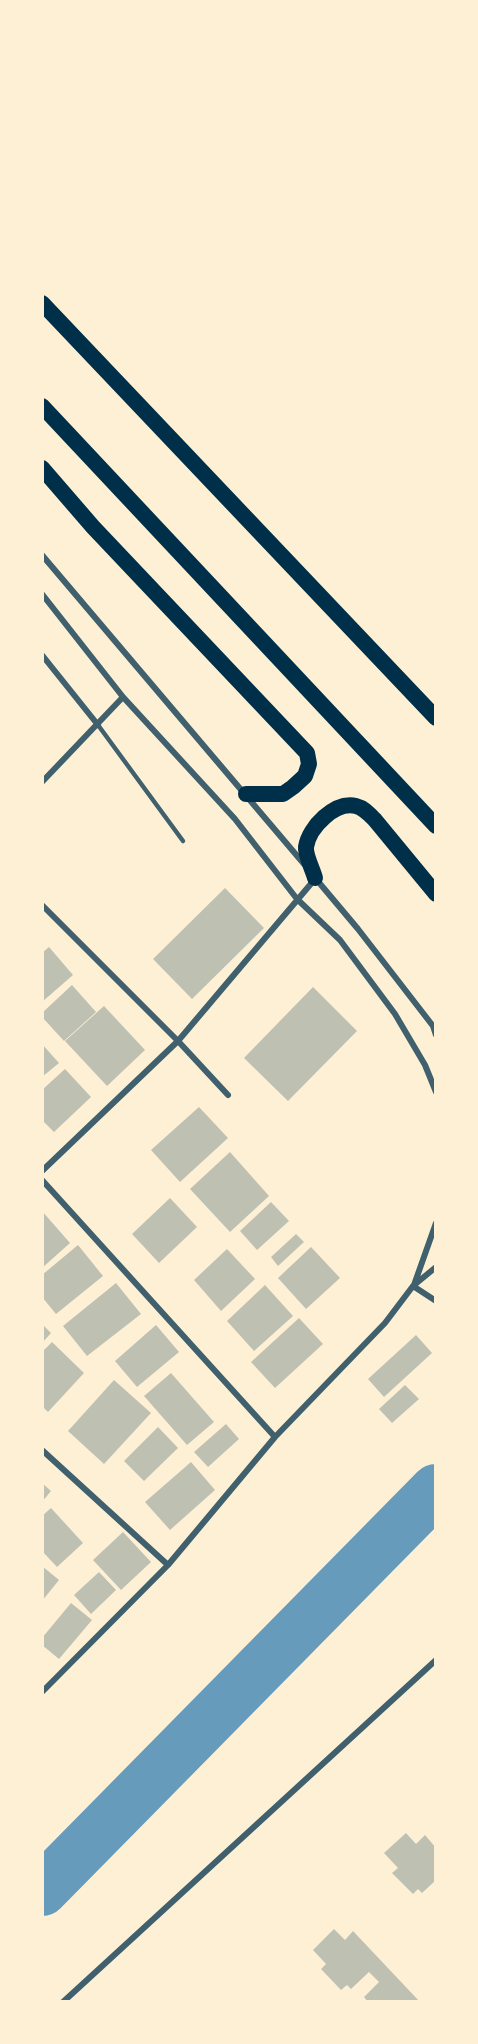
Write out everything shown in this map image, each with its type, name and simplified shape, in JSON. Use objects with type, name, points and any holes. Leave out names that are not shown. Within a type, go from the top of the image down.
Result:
[{"type":"highway","points":[[42,303],[436,718]]},
{"type":"highway","points":[[42,406],[436,826]]},
{"type":"highway","points":[[42,468],[93,527],[307,753],[309,764],[305,776],[293,788],[283,794],[246,794]]},
{"type":"highway","points":[[315,878],[305,849],[310,835],[332,811],[344,806],[355,806],[367,811],[436,894]]},
{"type":"street","points":[[42,555],[358,929],[433,1026],[436,1035]]},
{"type":"street","points":[[42,594],[123,697],[235,819],[297,898],[340,940],[395,1014],[425,1065],[436,1092]]},
{"type":"street","points":[[42,655],[98,725]]},
{"type":"street","points":[[42,782],[123,697]]},
{"type":"street","points":[[42,1171],[178,1041],[315,878]]},
{"type":"street","points":[[42,905],[178,1041],[228,1095]]},
{"type":"street","points":[[42,1180],[275,1437]]},
{"type":"street","points":[[413,1287],[436,1223]]},
{"type":"street","points":[[42,1692],[168,1565],[275,1437],[385,1323],[413,1287],[436,1267]]},
{"type":"street","points":[[413,1287],[436,1300]]},
{"type":"street","points":[[42,1450],[168,1565]]},
{"type":"street","points":[[63,2002],[436,1660]]},
{"type":"lane","points":[[98,725],[183,841]]},
{"type":"building","points":[[225,888],[264,928],[192,999],[153,959]]},
{"type":"building","points":[[49,947],[73,975],[42,1002],[42,953]]},
{"type":"building","points":[[72,985],[96,1012],[64,1041],[42,1017],[42,1013]]},
{"type":"building","points":[[313,987],[357,1031],[288,1101],[244,1058]]},
{"type":"building","points":[[104,1006],[145,1050],[107,1086],[65,1041]]},
{"type":"building","points":[[42,1044],[59,1063],[42,1077]]},
{"type":"building","points":[[65,1069],[91,1097],[54,1132],[42,1120],[42,1090]]},
{"type":"building","points":[[199,1107],[228,1138],[180,1182],[151,1150]]},
{"type":"building","points":[[230,1152],[269,1196],[230,1232],[190,1189]]},
{"type":"building","points":[[170,1198],[197,1227],[159,1263],[132,1234]]},
{"type":"building","points":[[271,1202],[289,1221],[257,1250],[240,1231]]},
{"type":"building","points":[[42,1211],[70,1243],[42,1268]]},
{"type":"building","points":[[296,1234],[304,1242],[278,1266],[271,1257]]},
{"type":"building","points":[[78,1245],[103,1276],[56,1314],[42,1297],[42,1275]]},
{"type":"building","points":[[311,1247],[340,1278],[306,1309],[278,1278]]},
{"type":"building","points":[[227,1249],[255,1279],[221,1311],[194,1280]]},
{"type":"building","points":[[116,1283],[141,1314],[87,1356],[63,1326]]},
{"type":"building","points":[[265,1285],[293,1316],[254,1351],[227,1321]]},
{"type":"building","points":[[299,1318],[323,1344],[275,1388],[251,1362]]},
{"type":"building","points":[[42,1324],[51,1333],[42,1343]]},
{"type":"building","points":[[156,1325],[179,1352],[137,1387],[115,1361]]},
{"type":"building","points":[[416,1335],[432,1353],[384,1397],[368,1379]]},
{"type":"building","points":[[52,1342],[84,1373],[48,1412],[42,1406],[42,1352]]},
{"type":"building","points":[[171,1373],[214,1422],[187,1445],[144,1396]]},
{"type":"building","points":[[114,1380],[151,1413],[104,1464],[68,1431]]},
{"type":"building","points":[[405,1385],[419,1399],[392,1423],[379,1409]]},
{"type":"building","points":[[226,1424],[239,1439],[208,1467],[194,1452]]},
{"type":"building","points":[[158,1427],[178,1448],[144,1481],[124,1461]]},
{"type":"building","points":[[191,1462],[215,1490],[170,1530],[145,1502]]},
{"type":"building","points":[[42,1483],[51,1491],[42,1502]]},
{"type":"building","points":[[51,1508],[83,1543],[57,1567],[42,1551],[42,1516]]},
{"type":"building","points":[[123,1532],[151,1562],[121,1590],[93,1560]]},
{"type":"building","points":[[42,1566],[59,1580],[42,1601]]},
{"type":"building","points":[[99,1572],[116,1590],[91,1614],[74,1595]]},
{"type":"building","points":[[71,1603],[92,1620],[59,1659],[42,1645],[42,1638]]},
{"type":"building","points":[[406,1833],[416,1844],[425,1835],[436,1848],[436,1880],[422,1893],[418,1889],[413,1894],[392,1873],[398,1868],[384,1853]]},
{"type":"building","points":[[334,1929],[345,1940],[353,1931],[420,2002],[368,2002],[364,1997],[379,1982],[369,1972],[351,1989],[347,1985],[341,1990],[321,1969],[326,1964],[313,1950]]},
{"type":"waterway","points":[[42,1890],[436,1490]]}]
